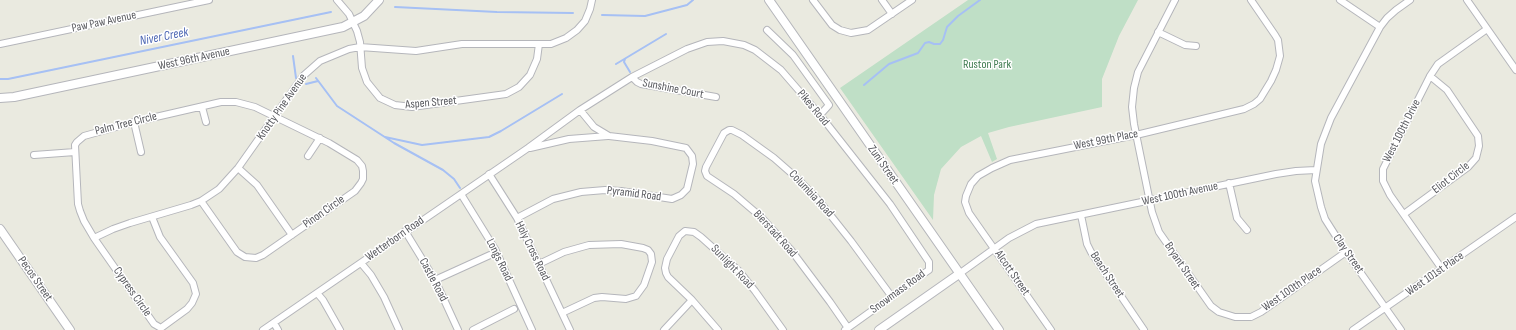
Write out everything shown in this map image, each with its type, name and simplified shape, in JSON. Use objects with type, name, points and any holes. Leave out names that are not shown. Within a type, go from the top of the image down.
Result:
[{"type":"street","name":"Paw Paw Avenue","points":[[0,44],[209,0]]},
{"type":"street","name":"Aspen Street","points":[[337,0],[349,14],[359,36],[364,76],[370,88],[380,98],[395,105],[412,107],[500,96],[512,91],[525,82],[530,75],[537,59],[539,44]]},
{"type":"street","name":"West 96th Avenue","points":[[0,98],[14,98],[343,27],[364,16],[379,0]]},
{"type":"street","name":"Knotty Pine Avenue","points":[[94,238],[113,229],[173,212],[201,201],[224,185],[275,117],[297,83],[313,66],[331,56],[349,49],[360,47],[416,50],[462,44],[539,44],[558,42],[571,35],[584,21],[590,9],[592,0]]},
{"type":"street","name":"Zuni Street","points":[[769,0],[999,330]]},
{"type":"street","points":[[813,0],[836,28],[851,33],[868,30],[912,0]]},
{"type":"street","points":[[882,0],[892,14]]},
{"type":"street","name":"Bryant Street","points":[[1175,0],[1140,65],[1135,80],[1132,107],[1136,134],[1149,199],[1159,232],[1206,301],[1214,308],[1236,318]]},
{"type":"street","name":"West 99th Place","points":[[971,218],[965,202],[966,192],[974,180],[992,168],[1010,160],[1136,134],[1244,109],[1254,104],[1260,99],[1271,81],[1280,56],[1278,40],[1251,0]]},
{"type":"street","points":[[1340,0],[1380,27]]},
{"type":"street","points":[[1316,170],[1321,144],[1331,118],[1380,27],[1387,18],[1410,0]]},
{"type":"street","points":[[1467,0],[1516,70]]},
{"type":"street","name":"West 100th Drive","points":[[1442,269],[1386,189],[1382,175],[1383,169],[1430,76],[1438,64],[1487,29]]},
{"type":"street","points":[[767,30],[793,55],[829,105],[820,114]]},
{"type":"street","points":[[1158,32],[1185,45],[1196,46]]},
{"type":"street","name":"Pikes Road","points":[[646,69],[686,49],[707,42],[723,41],[744,45],[762,54],[781,70],[820,114],[890,204],[926,256],[930,267]]},
{"type":"street","name":"Wetterborn Road","points":[[263,330],[528,148],[580,110],[646,69]]},
{"type":"street","name":"Eliot Circle","points":[[1404,214],[1468,167],[1476,158],[1479,146],[1478,136],[1447,90],[1430,76]]},
{"type":"street","name":"Sunshine Court","points":[[632,77],[637,82],[642,84],[716,97]]},
{"type":"street","name":"Palm Tree Circle","points":[[75,152],[77,142],[84,136],[134,122],[221,102],[236,102],[256,107],[275,117]]},
{"type":"street","points":[[202,106],[206,122]]},
{"type":"street","name":"Pyramid Road","points":[[517,218],[553,199],[581,192],[605,190],[621,191],[672,199],[681,195],[686,189],[693,164],[692,156],[686,148],[652,141],[610,136],[594,127],[580,110]]},
{"type":"street","name":"Pinon Circle","points":[[201,201],[237,252],[245,258],[256,258],[263,255],[292,235],[360,186],[363,179],[363,171],[362,166],[357,160],[320,138],[275,117]]},
{"type":"street","points":[[134,122],[141,152]]},
{"type":"street","name":"Columbia Road","points":[[714,150],[721,135],[726,131],[732,130],[742,135],[774,158],[798,179],[820,202],[852,241],[892,297]]},
{"type":"street","name":"Wetterborn Road","points":[[528,148],[569,139],[610,136]]},
{"type":"street","points":[[308,156],[320,138]]},
{"type":"street","name":"Bierstadt Road","points":[[714,150],[705,171],[707,176],[734,194],[761,218],[791,250],[830,302],[846,329]]},
{"type":"street","points":[[34,155],[75,152],[78,204],[84,221],[94,238]]},
{"type":"street","points":[[238,168],[257,185],[292,235]]},
{"type":"street","name":"West 100th Avenue","points":[[879,330],[994,249],[1020,232],[1036,224],[1149,199],[1296,171],[1316,170]]},
{"type":"street","name":"Clay Street","points":[[1316,170],[1317,190],[1323,214],[1346,252],[1401,330]]},
{"type":"street","name":"Holy Cross Road","points":[[489,174],[517,218],[570,330]]},
{"type":"street","points":[[1230,184],[1238,218],[1247,230]]},
{"type":"street","name":"Longs Road","points":[[461,194],[495,249],[532,330]]},
{"type":"street","name":"Beach Street","points":[[1081,215],[1087,244],[1091,252],[1144,330]]},
{"type":"street","name":"Cypress Circle","points":[[94,238],[154,324],[160,328],[192,303],[196,294],[193,283],[160,236],[152,217]]},
{"type":"street","name":"West 101st Place","points":[[1353,330],[1516,217]]},
{"type":"street","name":"Alcott Street","points":[[971,218],[1051,330]]},
{"type":"street","name":"Pecos Street","points":[[0,229],[70,330]]},
{"type":"street","name":"Sunlight Road","points":[[692,300],[668,277],[665,264],[679,236],[686,231],[694,232],[702,237],[738,271],[755,291],[783,330]]},
{"type":"street","name":"Castle Road","points":[[405,232],[435,280],[458,330]]},
{"type":"street","points":[[539,264],[569,250],[589,244],[621,244],[648,250],[652,256],[652,262],[641,290],[633,298],[594,298],[562,313]]},
{"type":"street","name":"West 100th Place","points":[[1236,318],[1251,316],[1261,312],[1346,252]]},
{"type":"street","points":[[435,280],[490,255]]},
{"type":"street","points":[[361,263],[371,275],[384,297],[400,330]]},
{"type":"street","name":"Snowmass Road","points":[[846,329],[926,272],[930,267]]},
{"type":"street","points":[[316,293],[324,300],[340,330]]},
{"type":"street","points":[[664,330],[692,300],[718,330]]},
{"type":"street","points":[[473,330],[514,309]]},
{"type":"street","points":[[274,323],[278,330]]},
{"type":"green space","name":"Ruston Park","points":[[968,0],[1138,0],[1119,36],[1102,79],[1102,107],[988,133],[997,159],[992,162],[981,136],[961,147],[941,169],[934,195],[933,220],[840,88]]},
{"type":"waterway","name":"Niver Creek","points":[[602,15],[645,16],[687,5],[693,0]]},
{"type":"waterway","name":"Niver Creek","points":[[864,85],[889,64],[918,53],[925,43],[929,42],[940,44],[943,40],[947,27],[958,16],[980,0]]},
{"type":"waterway","name":"Niver Creek","points":[[395,7],[497,12],[573,13]]},
{"type":"waterway","name":"Niver Creek","points":[[0,79],[8,79],[331,12]]},
{"type":"waterway","points":[[616,64],[666,34]]},
{"type":"waterway","points":[[293,56],[296,78]]},
{"type":"waterway","points":[[625,59],[624,62],[630,72]]},
{"type":"waterway","points":[[316,78],[337,106],[394,143],[443,170],[454,179],[460,188]]},
{"type":"waterway","points":[[306,84],[318,81]]},
{"type":"waterway","points":[[385,137],[422,145],[489,137],[562,94]]}]
